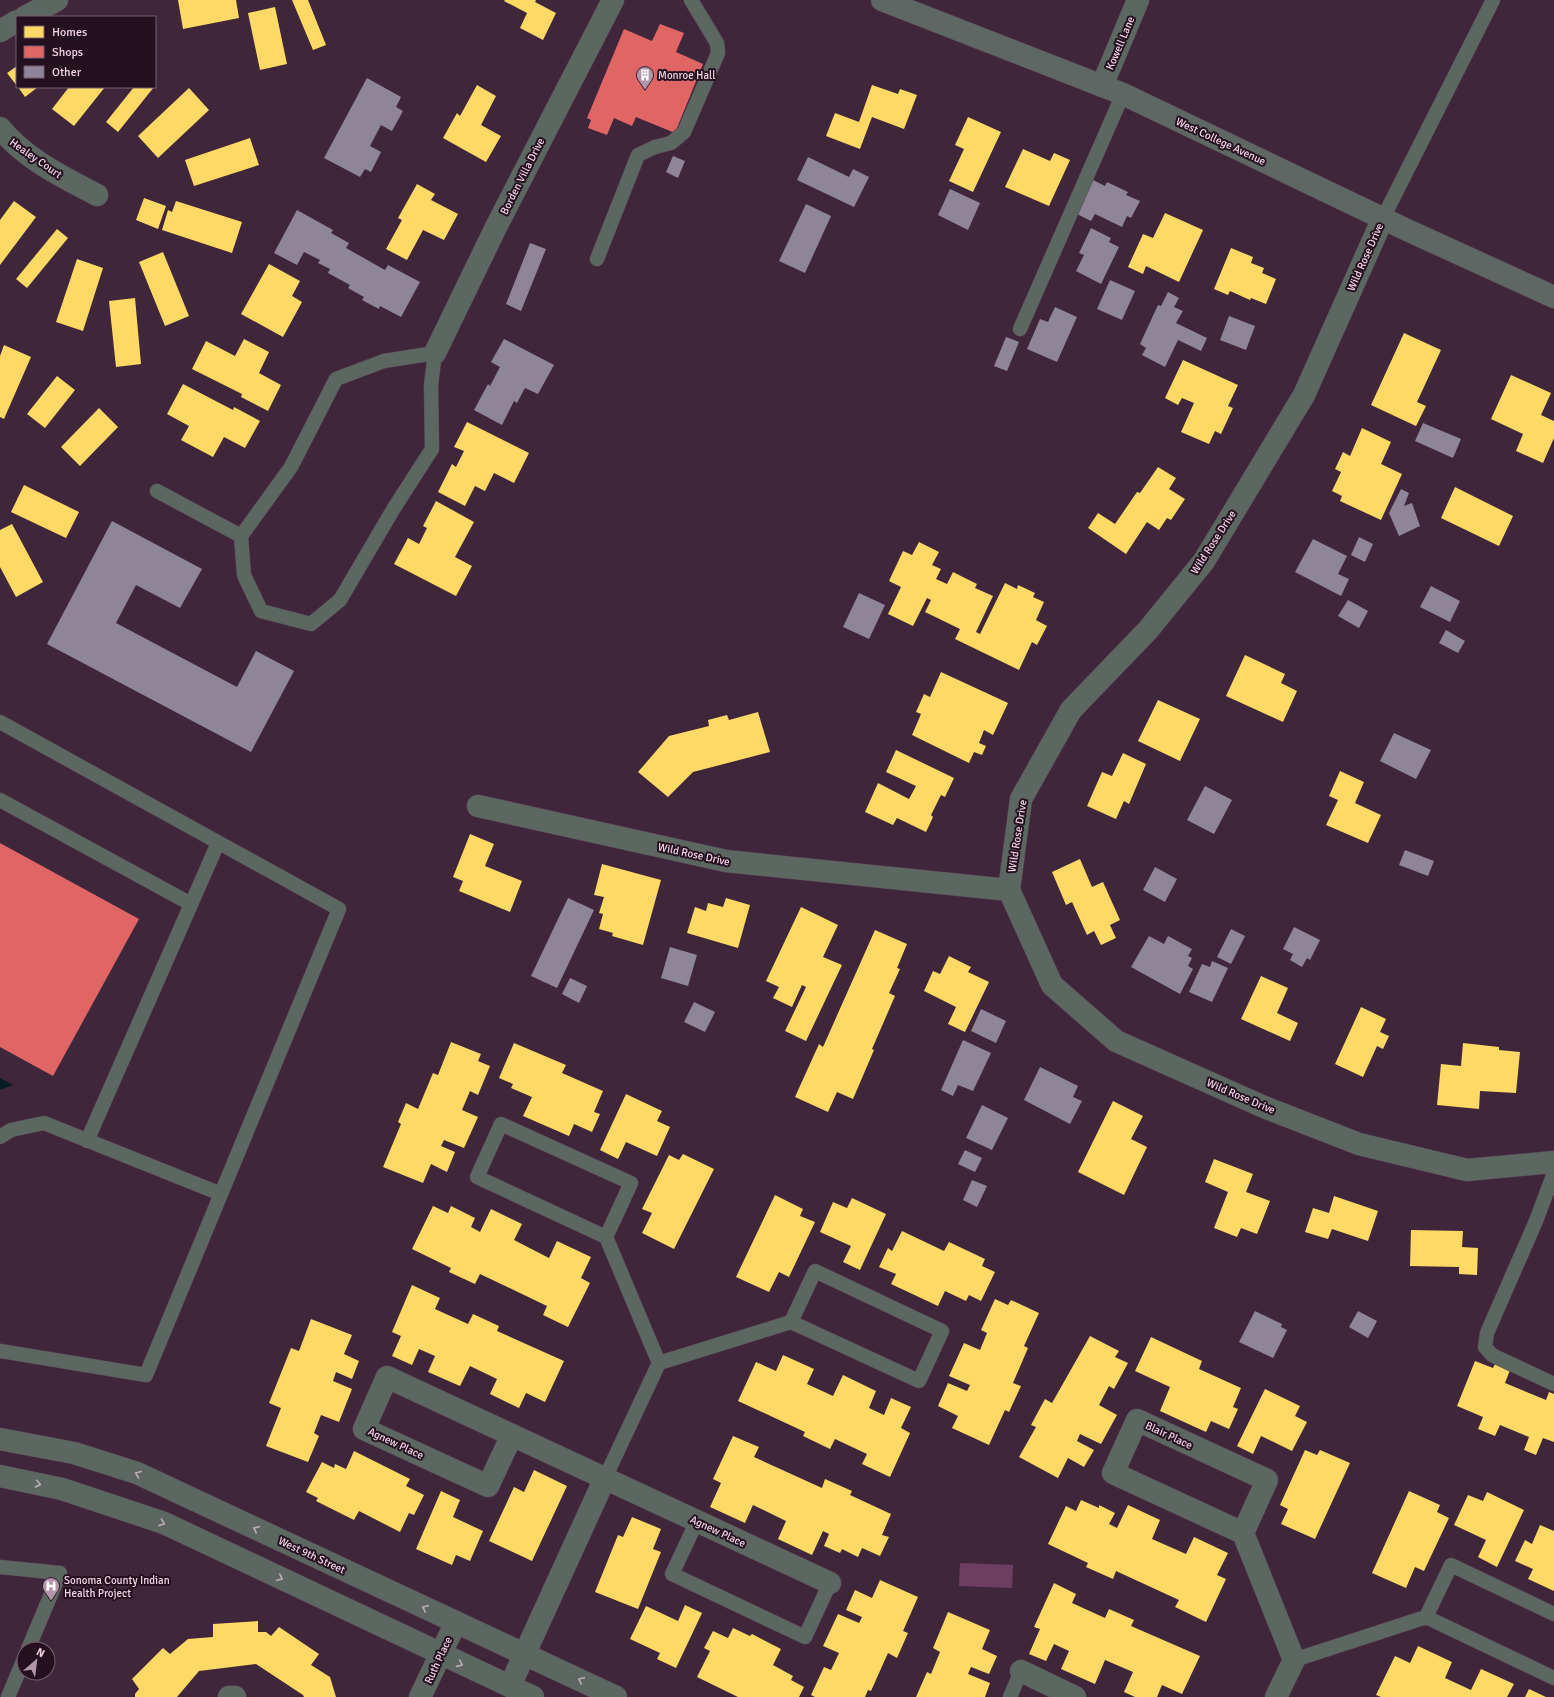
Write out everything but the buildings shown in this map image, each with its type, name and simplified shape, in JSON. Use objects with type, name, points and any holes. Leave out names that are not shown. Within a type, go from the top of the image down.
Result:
[{"type":"main road","name":"West College Avenue","points":[[882,0],[1123,94],[1383,218],[1554,297]]},
{"type":"street","points":[[27,16],[57,0]]},
{"type":"street","name":"Borden Villa Drive","points":[[435,353],[496,227],[613,0]]},
{"type":"street","name":"Kowell Lane","points":[[1102,86],[1138,0]]},
{"type":"street","points":[[0,31],[16,22]]},
{"type":"street","name":"Healey Court","points":[[0,128],[9,139],[50,170],[97,195]]},
{"type":"street","name":"Wild Rose Drive","points":[[1383,218],[1304,395],[1204,561],[1148,630],[1071,710],[1021,799],[1009,890],[1052,985],[1116,1041],[1264,1107],[1359,1144],[1467,1170],[1554,1162]]},
{"type":"street","name":"Wild Rose Drive","points":[[478,806],[726,861],[1009,890]]},
{"type":"street","name":"Agnew Place","points":[[512,1435],[488,1486],[364,1429],[388,1377],[697,1521],[830,1584]]},
{"type":"street","name":"Blair Place","points":[[1137,1420],[1268,1480],[1243,1533],[1113,1473],[1137,1420]]},
{"type":"street","name":"West 9th Street","points":[[0,1439],[74,1453],[137,1473],[616,1697]]},
{"type":"street","points":[[0,1476],[62,1489],[164,1523],[533,1697]]},
{"type":"street","points":[[510,1686],[605,1478]]},
{"type":"street","points":[[1243,1533],[1294,1660],[1276,1697]]},
{"type":"street","name":"Ruth Place","points":[[420,1697],[456,1622]]},
{"type":"street","points":[[1022,1671],[1075,1697]]},
{"type":"street","points":[[229,1697],[235,1697]]},
{"type":"lane","points":[[598,259],[638,155],[655,147],[671,144],[684,132],[716,60],[718,53],[717,43],[690,0]]},
{"type":"lane","points":[[1383,218],[1493,0]]},
{"type":"lane","points":[[1020,329],[1123,94]]},
{"type":"lane","points":[[435,353],[431,385],[432,449],[394,508],[340,600],[311,624],[261,611],[244,576],[241,536],[291,467],[336,379],[384,361],[435,353]]},
{"type":"lane","points":[[157,491],[241,536]]},
{"type":"lane","points":[[0,722],[339,909],[146,1375],[0,1351]]},
{"type":"lane","points":[[0,800],[191,904]]},
{"type":"lane","points":[[87,1141],[218,843]]},
{"type":"lane","points":[[0,1137],[11,1130],[44,1123],[221,1194]]},
{"type":"lane","points":[[606,1237],[631,1183],[501,1124],[477,1177],[606,1237],[659,1363]]},
{"type":"lane","points":[[1554,1173],[1536,1221],[1487,1333],[1485,1347],[1492,1355],[1554,1384]]},
{"type":"lane","points":[[605,1478],[659,1363],[791,1322],[919,1381],[942,1331],[814,1271],[791,1322]]},
{"type":"lane","points":[[697,1521],[672,1574],[805,1637],[830,1584]]},
{"type":"lane","points":[[1426,1617],[1451,1565],[1554,1614]]},
{"type":"lane","points":[[0,1567],[60,1572],[31,1641]]},
{"type":"lane","points":[[1294,1660],[1426,1617],[1554,1678]]},
{"type":"lane","points":[[1010,1697],[1022,1671]]},
{"type":"lane","points":[[8,1697],[16,1678]]},
{"type":"shaded area","points":[[960,1563],[1013,1565],[1012,1588],[959,1586]]},
{"type":"water","points":[[0,1078],[13,1085],[0,1090]]},
{"type":"place","name":"Monroe Hall","points":[[645,90]]},
{"type":"place","name":"Sonoma County Indian Health Project","points":[[51,1601]]}]
